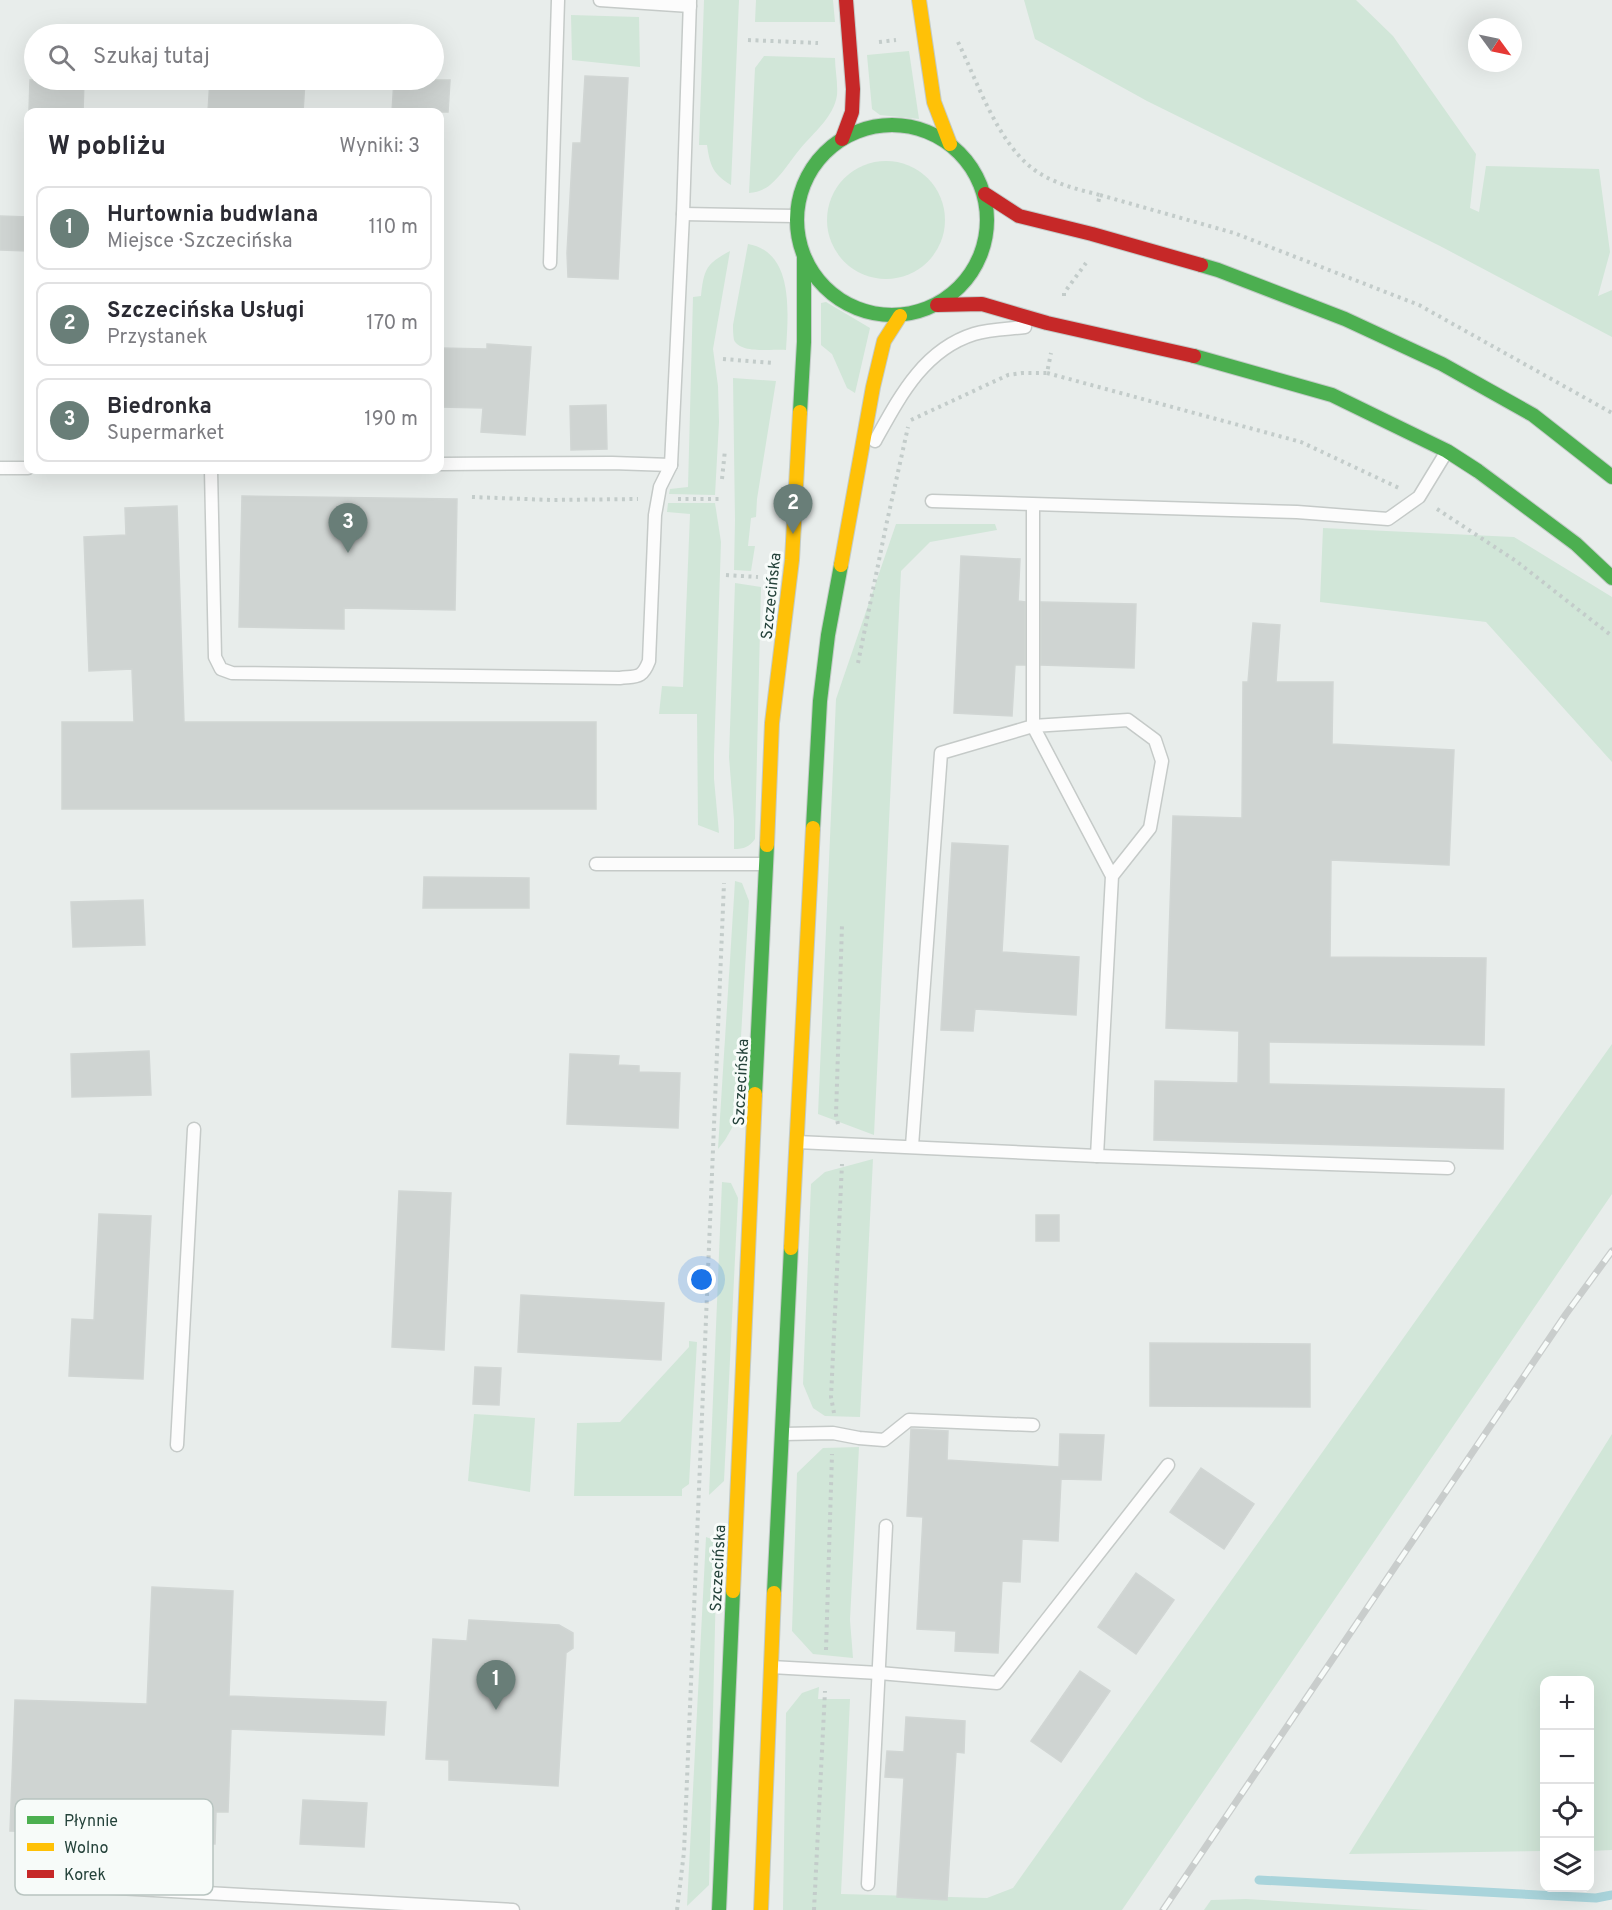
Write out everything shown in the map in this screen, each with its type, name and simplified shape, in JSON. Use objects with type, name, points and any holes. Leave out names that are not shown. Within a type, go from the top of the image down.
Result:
[{"type":"main road","points":[[842,139],[852,112],[853,89],[846,0]]},
{"type":"main road","points":[[919,0],[934,102],[950,144]]},
{"type":"main road","points":[[885,124],[908,126],[931,132],[950,144],[975,172],[985,194],[988,228],[984,247],[977,265],[966,281],[953,295],[937,305],[900,316],[880,315],[860,310],[842,302],[826,290],[813,274],[799,241],[797,216],[800,195],[811,169],[830,147],[842,139],[863,129],[885,124]]},
{"type":"main road","points":[[985,194],[1019,216],[1218,270],[1345,319],[1442,364],[1533,415],[1612,477]]},
{"type":"main road","name":"Szczecińska","points":[[719,1910],[772,723],[792,560],[803,365],[804,257]]},
{"type":"main road","points":[[937,305],[982,304],[1052,324],[1198,357],[1332,395],[1447,451],[1478,471],[1576,544],[1612,579]]},
{"type":"main road","points":[[761,1910],[770,1667],[820,701],[828,635],[873,387],[884,340],[900,316]]},
{"type":"lane","points":[[550,263],[558,0]]},
{"type":"lane","points":[[211,474],[215,657],[221,669],[232,673],[620,678],[640,676],[645,672],[649,661],[655,515],[660,487],[671,465],[690,3],[600,0]]},
{"type":"lane","points":[[683,214],[797,216]]},
{"type":"lane","points":[[858,471],[905,388],[926,364],[948,346],[975,334],[1052,324]]},
{"type":"lane","points":[[932,501],[1297,512],[1388,519],[1419,497],[1447,451]]},
{"type":"lane","points":[[444,464],[671,465]]},
{"type":"lane","points":[[0,468],[24,468]]},
{"type":"lane","points":[[1033,505],[1033,726],[1112,876],[1097,1156]]},
{"type":"lane","points":[[912,1146],[941,753],[1033,726],[1128,720],[1155,740],[1162,761],[1150,828],[1112,876]]},
{"type":"lane","points":[[596,864],[767,864]]},
{"type":"lane","points":[[177,1445],[194,1129]]},
{"type":"lane","points":[[796,1142],[1097,1156],[1448,1168]]},
{"type":"lane","points":[[783,1434],[832,1433],[884,1440],[909,1420],[1033,1425]]},
{"type":"lane","points":[[770,1667],[879,1672],[997,1683],[1168,1465]]},
{"type":"lane","points":[[868,1884],[886,1526]]},
{"type":"lane","points":[[213,1893],[513,1910]]},
{"type":"path","points":[[748,40],[850,44],[925,38]]},
{"type":"path","points":[[958,40],[1010,147],[1032,169],[1066,187],[1100,195],[1085,267],[1064,292],[1052,324],[1047,374]]},
{"type":"path","points":[[723,359],[803,365]]},
{"type":"path","points":[[889,417],[910,420],[1008,375],[1047,374],[1301,442],[1419,497],[1516,561],[1612,636]]},
{"type":"path","points":[[722,479],[725,450]]},
{"type":"path","points":[[472,496],[551,500],[723,499]]},
{"type":"path","points":[[677,1910],[684,1852],[724,878]]},
{"type":"green space","points":[[704,0],[739,0],[731,185],[713,169],[707,145],[699,145]]},
{"type":"green space","points":[[756,0],[833,0],[835,22],[755,22]]},
{"type":"green space","points":[[1024,0],[1356,0],[1393,36],[1476,154],[1470,208],[1479,212],[1486,166],[1599,169],[1610,252],[1598,296],[1612,290],[1612,337],[1440,246],[1147,101],[1035,39]]},
{"type":"green space","points":[[571,15],[639,17],[640,67],[572,60]]},
{"type":"green space","points":[[909,51],[919,119],[880,115],[872,109],[867,55]]},
{"type":"green space","points":[[764,56],[835,58],[837,95],[827,118],[778,177],[765,188],[749,193],[755,68]]},
{"type":"green space","points":[[886,161],[909,165],[928,178],[941,197],[945,220],[941,243],[928,262],[909,275],[886,279],[863,275],[844,262],[831,243],[827,220],[831,197],[844,178],[863,165]]},
{"type":"green space","points":[[748,244],[763,249],[774,259],[781,272],[787,303],[786,350],[750,349],[737,344],[734,340],[733,325]]},
{"type":"green space","points":[[730,251],[713,349],[718,386],[719,422],[715,495],[669,494],[670,489],[688,487],[693,297],[701,296],[703,279],[711,264]]},
{"type":"green space","points":[[826,302],[870,328],[855,393],[847,388],[832,354],[821,345],[821,303]]},
{"type":"green space","points":[[733,378],[776,381],[756,517],[751,518],[748,546],[755,546],[751,571],[734,570]]},
{"type":"green space","points":[[668,503],[715,503],[721,542],[714,755],[719,833],[698,825],[697,714],[659,714],[662,686],[683,687],[690,514],[667,512]]},
{"type":"green space","points":[[896,524],[995,524],[997,530],[930,542],[901,571],[874,1135],[818,1114],[836,699]]},
{"type":"green space","points":[[1323,528],[1514,537],[1612,597],[1612,762],[1486,622],[1320,602]]},
{"type":"green space","points":[[735,583],[761,587],[755,839],[741,849],[734,849],[729,757]]},
{"type":"green space","points":[[735,881],[742,883],[749,901],[736,1121],[718,1149]]},
{"type":"green space","points":[[1612,1044],[1612,1194],[1122,1910],[783,1910],[786,1713],[802,1693],[819,1687],[818,1699],[850,1699],[841,1894],[987,1898],[1013,1888]]},
{"type":"green space","points":[[873,1159],[860,1417],[825,1416],[813,1408],[803,1384],[811,1184],[825,1172]]},
{"type":"green space","points":[[722,1182],[731,1183],[738,1198],[724,1481],[709,1495]]},
{"type":"green space","points":[[689,1341],[697,1342],[689,1484],[682,1489],[682,1496],[574,1496],[577,1423],[620,1422],[689,1347]]},
{"type":"green space","points":[[474,1414],[535,1418],[530,1492],[468,1481]]},
{"type":"green space","points":[[1612,1434],[1612,1850],[1594,1851],[1594,1676],[1540,1676],[1540,1851],[1349,1854]]},
{"type":"green space","points":[[859,1447],[850,1620],[853,1658],[813,1654],[792,1631],[797,1473],[823,1448]]},
{"type":"green space","points":[[706,1537],[717,1541],[709,1885],[687,1906]]},
{"type":"green space","points":[[1246,1899],[1429,1910],[1204,1910],[1211,1900]]},
{"type":"building","points":[[585,76],[628,78],[618,279],[568,277],[567,253],[573,143],[581,143]]},
{"type":"building","points":[[444,80],[450,80],[448,112],[444,112],[444,108],[392,108],[393,90],[444,90]]},
{"type":"building","points":[[30,90],[84,90],[83,108],[29,108]]},
{"type":"building","points":[[209,90],[304,90],[303,108],[208,108]]},
{"type":"building","points":[[0,216],[24,217],[24,251],[0,250]]},
{"type":"building","points":[[487,344],[531,347],[525,435],[481,432],[483,408],[444,407],[444,348],[487,349]]},
{"type":"building","points":[[606,405],[607,449],[571,450],[570,406]]},
{"type":"building","points":[[242,496],[457,499],[455,610],[344,608],[344,629],[239,627]]},
{"type":"building","points":[[177,506],[184,722],[596,722],[596,809],[62,809],[62,722],[134,722],[132,669],[89,671],[84,537],[126,535],[125,508]]},
{"type":"building","points":[[961,556],[1020,559],[1018,601],[1025,602],[1025,665],[1015,665],[1012,716],[954,713]]},
{"type":"building","points":[[1041,602],[1136,604],[1134,668],[1041,665]]},
{"type":"building","points":[[1253,623],[1280,625],[1276,682],[1333,682],[1332,744],[1454,750],[1449,865],[1331,860],[1330,957],[1486,958],[1484,1045],[1269,1042],[1269,1084],[1504,1089],[1503,1149],[1154,1140],[1155,1081],[1238,1083],[1239,1031],[1166,1028],[1173,816],[1242,818],[1243,682],[1248,682]]},
{"type":"building","points":[[952,843],[1008,846],[1002,952],[1079,957],[1076,1015],[975,1009],[973,1031],[941,1030]]},
{"type":"building","points":[[424,877],[529,878],[529,908],[423,908]]},
{"type":"building","points":[[143,900],[145,945],[73,947],[71,902]]},
{"type":"building","points":[[149,1051],[151,1095],[72,1097],[71,1054]]},
{"type":"building","points":[[570,1054],[619,1056],[618,1065],[639,1066],[639,1072],[680,1073],[678,1128],[567,1124]]},
{"type":"building","points":[[399,1191],[451,1193],[444,1350],[392,1347]]},
{"type":"building","points":[[99,1214],[151,1216],[143,1379],[69,1376],[72,1319],[94,1320]]},
{"type":"building","points":[[1036,1215],[1059,1215],[1059,1241],[1036,1241]]},
{"type":"building","points":[[521,1295],[664,1303],[661,1360],[518,1352]]},
{"type":"building","points":[[1150,1343],[1310,1344],[1310,1407],[1150,1406]]},
{"type":"building","points":[[475,1367],[501,1368],[499,1405],[473,1404]]},
{"type":"building","points":[[911,1429],[948,1431],[947,1460],[1059,1467],[1060,1434],[1104,1435],[1101,1480],[1061,1479],[1058,1541],[1022,1539],[1020,1582],[1002,1581],[998,1653],[955,1651],[956,1631],[917,1629],[923,1517],[907,1516]]},
{"type":"building","points":[[1201,1468],[1254,1504],[1224,1549],[1170,1512]]},
{"type":"building","points":[[1136,1573],[1174,1600],[1136,1654],[1098,1627]]},
{"type":"building","points":[[152,1587],[233,1591],[229,1696],[386,1702],[384,1735],[231,1729],[228,1812],[216,1812],[215,1844],[213,1844],[213,1799],[15,1799],[15,1831],[10,1831],[15,1700],[147,1704]]},
{"type":"building","points":[[469,1620],[559,1625],[573,1633],[573,1648],[566,1653],[558,1786],[449,1780],[449,1760],[426,1759],[433,1639],[467,1641]]},
{"type":"building","points":[[1080,1671],[1110,1691],[1061,1762],[1031,1741]]},
{"type":"building","points":[[906,1717],[965,1721],[964,1753],[956,1752],[947,1900],[897,1897],[904,1778],[885,1777],[887,1751],[904,1752]]},
{"type":"building","points":[[303,1800],[367,1803],[364,1847],[300,1844]]},
{"type":"waterway","points":[[1259,1880],[1596,1898],[1612,1895]]},
{"type":"railway","points":[[1163,1910],[1566,1314],[1612,1251]]},
{"type":"traffic: fast","points":[[901,125],[929,132],[960,152],[980,183],[986,201],[987,220],[986,239],[980,257],[960,288],[929,308],[911,314],[883,315],[873,314],[847,304],[831,294],[818,281],[804,257],[798,239],[797,211],[798,201],[808,175],[818,159],[831,146],[855,132],[873,126],[901,125]]},
{"type":"traffic: fast","points":[[800,412],[804,342],[804,257]]},
{"type":"traffic: fast","points":[[1201,265],[1345,319],[1442,364],[1533,415],[1612,477]]},
{"type":"traffic: fast","points":[[1194,356],[1332,395],[1447,451],[1478,471],[1576,544],[1612,578]]},
{"type":"traffic: fast","points":[[813,828],[820,701],[828,635],[841,565]]},
{"type":"traffic: fast","points":[[755,1094],[767,845]]},
{"type":"traffic: fast","points":[[774,1593],[791,1248]]},
{"type":"traffic: fast","points":[[719,1910],[733,1591]]},
{"type":"traffic: slow","points":[[919,0],[934,102],[950,144]]},
{"type":"traffic: slow","points":[[841,565],[873,387],[884,341],[900,316]]},
{"type":"traffic: slow","points":[[767,845],[772,723],[792,560],[800,412]]},
{"type":"traffic: slow","points":[[791,1248],[813,828]]},
{"type":"traffic: slow","points":[[733,1591],[755,1094]]},
{"type":"traffic: slow","points":[[761,1910],[774,1593]]},
{"type":"traffic: jam","points":[[842,139],[852,112],[853,89],[846,0]]},
{"type":"traffic: jam","points":[[985,194],[1019,216],[1201,265]]},
{"type":"traffic: jam","points":[[937,305],[982,304],[1047,323],[1194,356]]},
{"type":"place","name":"Szczecińska Usługi","points":[[793,534]]},
{"type":"place","name":"Biedronka","points":[[348,553]]},
{"type":"place","name":"Hurtownia budwlana","points":[[496,1710]]}]
